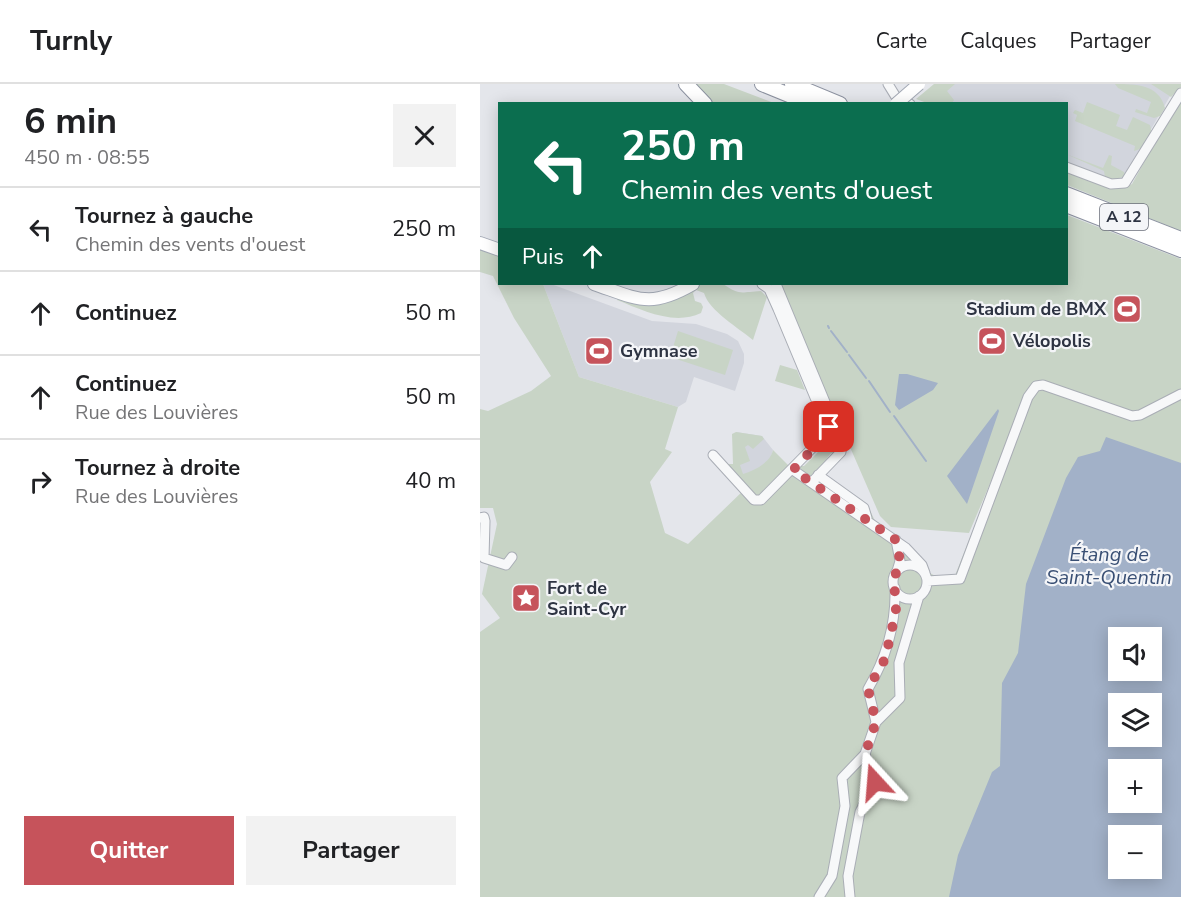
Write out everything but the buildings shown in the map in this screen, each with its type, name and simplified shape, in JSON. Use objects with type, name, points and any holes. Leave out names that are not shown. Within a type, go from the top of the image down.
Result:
[{"type":"highway","points":[[686,84],[703,102]]},
{"type":"highway","points":[[762,84],[806,102]]},
{"type":"highway","points":[[792,84],[835,102]]},
{"type":"highway","name":"A 12","points":[[1068,195],[1181,239]]},
{"type":"highway","name":"A 12","points":[[1068,206],[1181,250]]},
{"type":"main road","points":[[898,102],[919,84]]},
{"type":"main road","points":[[906,102],[927,84]]},
{"type":"main road","points":[[480,235],[498,241]]},
{"type":"main road","points":[[480,243],[498,249]]},
{"type":"main road","points":[[597,285],[645,300],[670,297],[691,285]]},
{"type":"main road","points":[[619,285],[649,293],[661,292],[678,285]]},
{"type":"street","points":[[888,84],[896,97],[906,102]]},
{"type":"street","points":[[1068,167],[1111,184],[1119,186],[1125,183],[1181,93]]},
{"type":"street","points":[[713,455],[754,500],[761,500],[827,434],[829,427],[772,295],[763,285]]},
{"type":"street","points":[[776,285],[842,443],[841,452],[815,478],[806,481],[793,470]]},
{"type":"street","points":[[897,571],[912,565],[926,577],[960,579],[1028,397],[1036,386],[1042,385],[1132,416],[1140,415],[1181,394]]},
{"type":"street","points":[[815,478],[843,506],[867,518],[915,555],[926,577],[925,590],[919,596],[899,663],[900,698],[876,722],[865,754],[842,778],[845,806],[832,876],[819,897]]},
{"type":"street","points":[[827,488],[850,497],[864,508],[867,518]]},
{"type":"street","points":[[843,506],[850,504],[850,497]]},
{"type":"street","points":[[480,521],[484,517],[484,558],[506,565],[512,556]]},
{"type":"street","points":[[876,722],[868,689],[885,659],[896,611],[894,579],[900,561],[896,540]]},
{"type":"street","points":[[895,588],[902,597],[919,596]]},
{"type":"street","points":[[850,897],[848,876],[860,812],[875,782],[865,754]]},
{"type":"shaded area","points":[[944,84],[1177,84],[1112,197],[1068,179],[1068,102],[923,102]]},
{"type":"shaded area","points":[[543,285],[554,285],[652,321],[696,324],[727,334],[738,341],[744,354],[744,363],[735,391],[694,377],[686,402],[678,407],[579,377]]},
{"type":"shaded area","points":[[736,432],[762,436],[773,450],[769,465],[750,484],[733,468]]},
{"type":"green space","points":[[696,84],[724,84],[771,102],[712,102]]},
{"type":"green space","points":[[934,84],[955,84],[947,91],[954,100],[953,102],[924,102],[916,99]]},
{"type":"green space","points":[[1115,84],[1138,85],[1152,90],[1162,100],[1165,108],[1160,116],[1154,118],[1135,112],[1136,109],[1147,113],[1151,102],[1118,88]]},
{"type":"green space","points":[[1151,84],[1181,84],[1181,87],[1171,97]]},
{"type":"green space","points":[[1181,96],[1181,231],[1068,185],[1068,172],[1108,187],[1124,187],[1132,184]]},
{"type":"green space","points":[[1087,102],[1120,115],[1116,126],[1127,130],[1133,117],[1150,125],[1151,133],[1148,141],[1142,148],[1134,151],[1135,146],[1075,121],[1077,115],[1073,113],[1075,110],[1083,113]]},
{"type":"green space","points":[[1068,155],[1103,168],[1109,155],[1112,156],[1111,165],[1124,172],[1125,176],[1113,180],[1105,177],[1104,171]]},
{"type":"green space","points":[[1068,215],[1181,259],[1181,897],[480,897],[480,632],[500,618],[482,594],[497,524],[493,508],[480,508],[480,409],[488,411],[531,391],[551,376],[514,318],[493,276],[480,272],[480,248],[498,255],[498,285],[543,285],[579,377],[678,407],[665,449],[672,452],[650,482],[665,533],[688,544],[746,488],[729,471],[729,464],[733,464],[732,434],[736,432],[762,436],[764,439],[753,449],[748,445],[745,447],[750,461],[740,465],[743,474],[769,459],[773,450],[789,466],[804,466],[836,434],[837,451],[834,454],[831,453],[816,473],[818,471],[869,508],[875,521],[908,545],[930,573],[939,578],[954,578],[1006,446],[969,533],[891,527],[880,516],[779,285],[1068,285]]},
{"type":"green space","points":[[694,285],[725,285],[741,292],[761,291],[767,297],[753,340],[718,313],[704,293],[696,290],[693,293],[695,301],[701,303],[703,307],[701,313],[691,317],[658,315],[617,300],[619,295],[635,301]]},
{"type":"green space","points":[[678,331],[733,350],[725,375],[670,357]]},
{"type":"green space","points":[[780,365],[797,370],[805,390],[775,381]]},
{"type":"water","points":[[899,374],[938,383],[933,390],[899,410],[895,405]]},
{"type":"water","points":[[998,409],[999,411],[967,504],[947,476]]},
{"type":"water","name":"Étang de Saint-Quentin","points":[[1106,437],[1181,463],[1181,897],[949,897],[958,855],[992,772],[1000,766],[1002,683],[1018,653],[1026,584],[1066,478],[1078,457],[1100,451]]},
{"type":"waterway","points":[[831,331],[847,352]]},
{"type":"waterway","points":[[849,355],[866,378]]},
{"type":"waterway","points":[[869,381],[890,412]]},
{"type":"waterway","points":[[894,416],[926,461]]},
{"type":"place","name":"Stadium de BMX","points":[[1127,309]]},
{"type":"place","name":"Vélopolis","points":[[992,341]]},
{"type":"place","name":"Gymnase","points":[[599,351]]},
{"type":"place","name":"Fort de Saint-Cyr","points":[[526,598]]},
{"type":"route","points":[[829,427],[827,434],[793,470],[857,515],[867,518],[896,540],[899,550],[900,561],[894,579],[896,611],[885,659],[868,689],[868,697],[876,722],[865,754],[875,782]]}]
